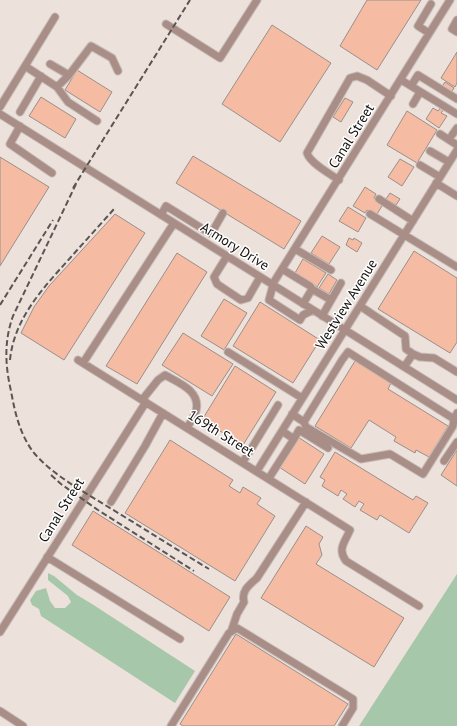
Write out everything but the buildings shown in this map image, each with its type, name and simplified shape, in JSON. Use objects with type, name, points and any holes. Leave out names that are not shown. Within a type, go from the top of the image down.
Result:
[{"type":"street","points":[[166,24],[220,58],[257,0]]},
{"type":"street","name":"Canal Street","points":[[313,310],[303,315],[300,320],[269,300],[273,285],[450,0]]},
{"type":"street","points":[[430,33],[418,26],[431,4]]},
{"type":"street","points":[[0,107],[55,17]]},
{"type":"street","points":[[457,20],[452,29],[457,32]]},
{"type":"street","points":[[57,87],[69,75],[91,46],[112,58],[118,71]]},
{"type":"street","points":[[50,64],[69,75]]},
{"type":"street","points":[[25,66],[57,87],[68,102],[98,120]]},
{"type":"street","points":[[411,86],[418,75],[457,100]]},
{"type":"street","points":[[20,112],[41,76]]},
{"type":"street","points":[[339,180],[315,164],[306,153],[350,78],[357,76],[367,80],[391,96]]},
{"type":"street","points":[[401,80],[457,114]]},
{"type":"street","points":[[413,104],[420,92]]},
{"type":"street","name":"Armory Drive","points":[[0,114],[457,400]]},
{"type":"street","points":[[20,126],[10,144],[52,173]]},
{"type":"street","points":[[452,135],[457,128]]},
{"type":"street","points":[[440,134],[457,145]]},
{"type":"street","name":"Westview Avenue","points":[[257,471],[457,150]]},
{"type":"street","points":[[430,151],[449,162]]},
{"type":"street","points":[[420,165],[457,196]]},
{"type":"street","points":[[379,199],[413,221]]},
{"type":"street","points":[[161,215],[166,206],[212,234],[223,213]]},
{"type":"street","points":[[370,214],[457,267]]},
{"type":"street","name":"169th Street","points":[[174,223],[80,361],[350,530],[341,548],[342,555],[346,561],[419,606]]},
{"type":"street","points":[[203,241],[208,232]]},
{"type":"street","points":[[295,249],[331,270]]},
{"type":"street","points":[[227,256],[214,277],[215,280],[217,284],[242,300],[248,298],[260,277]]},
{"type":"street","points":[[282,269],[331,300]]},
{"type":"street","points":[[322,316],[341,283]]},
{"type":"street","points":[[304,304],[312,289]]},
{"type":"street","points":[[360,306],[405,336],[406,349],[413,354],[420,357],[434,358],[457,372]]},
{"type":"street","points":[[228,352],[302,398]]},
{"type":"street","points":[[292,414],[304,422],[306,427],[361,459],[390,454],[423,474],[453,426],[456,416],[348,352],[304,422]]},
{"type":"street","points":[[404,367],[413,354]]},
{"type":"street","points":[[323,366],[334,373]]},
{"type":"street","name":"Canal Street","points":[[0,632],[144,401],[158,380],[165,375],[186,387],[195,395],[197,402],[196,412],[187,428]]},
{"type":"street","points":[[243,462],[278,405]]},
{"type":"street","points":[[111,502],[163,413]]},
{"type":"street","points":[[268,478],[299,430],[328,448]]},
{"type":"street","points":[[282,431],[294,439]]},
{"type":"street","points":[[444,461],[457,442]]},
{"type":"street","points":[[231,632],[237,614],[244,602],[243,597],[247,586],[257,578],[306,502]]},
{"type":"street","points":[[47,557],[180,639]]},
{"type":"street","points":[[171,726],[229,633],[237,628],[353,699],[353,708],[342,726]]},
{"type":"street","points":[[0,712],[12,723],[23,726]]},
{"type":"green space","points":[[48,573],[54,576],[77,595],[195,671],[175,703],[41,616],[39,609],[32,605],[30,600],[36,591],[46,588],[50,601],[55,608],[65,608],[71,602],[68,596],[48,580]]},
{"type":"green space","points":[[457,574],[457,726],[359,726]]},
{"type":"railway","points":[[73,188],[190,0]]},
{"type":"railway","points":[[76,184],[10,325],[6,353],[9,381],[19,424],[25,439],[34,453],[58,475],[209,569]]},
{"type":"railway","points":[[10,360],[17,330],[32,304],[51,280],[114,209]]},
{"type":"railway","points":[[0,305],[53,220]]},
{"type":"railway","points":[[51,475],[61,484],[98,510],[194,571]]}]
